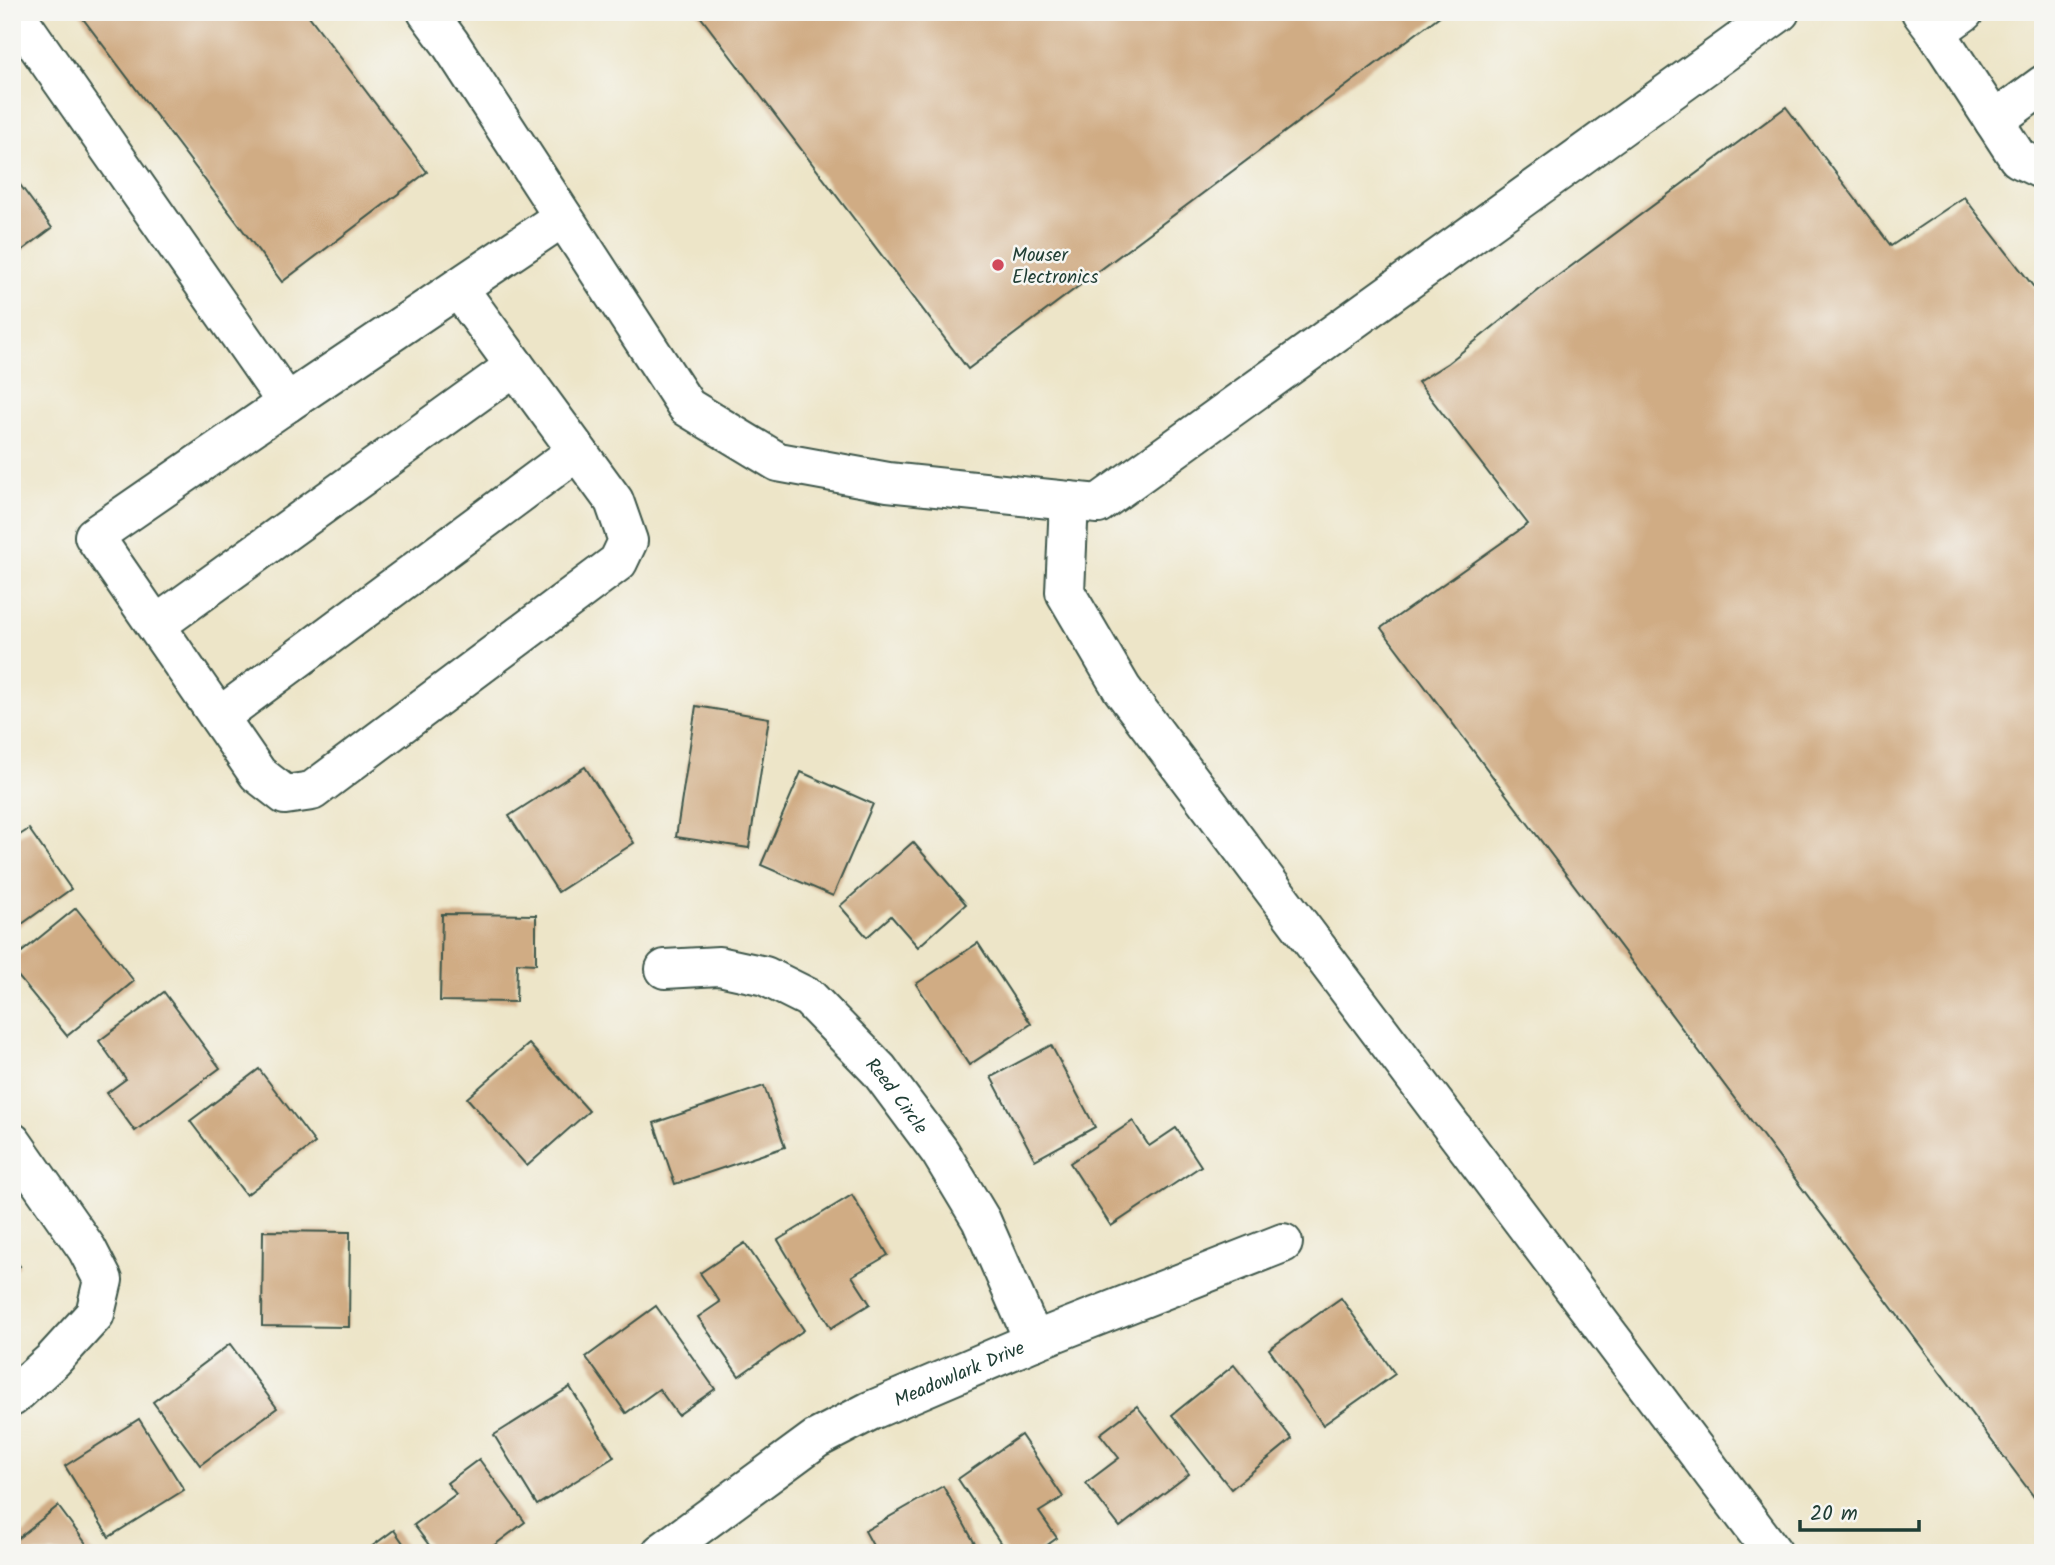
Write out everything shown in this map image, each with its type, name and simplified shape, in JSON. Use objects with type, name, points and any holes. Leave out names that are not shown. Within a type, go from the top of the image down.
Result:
[{"type":"street","points":[[14,12],[287,403]]},
{"type":"street","points":[[427,12],[450,43],[687,407],[778,462],[888,482],[1098,504],[1780,12]]},
{"type":"street","points":[[1940,19],[1994,121],[2018,158],[2043,170]]},
{"type":"street","points":[[1994,121],[2043,85]]},
{"type":"street","points":[[458,288],[614,501],[628,541],[618,562],[323,782],[312,790],[285,795],[258,774],[94,536],[287,403],[458,288],[564,217]]},
{"type":"street","points":[[156,625],[515,366]]},
{"type":"street","points":[[219,717],[578,451]]},
{"type":"street","points":[[1069,501],[1065,592],[1122,689],[1773,1553]]},
{"type":"street","name":"Reed Circle","points":[[665,969],[719,966],[765,976],[809,999],[818,1007],[879,1070],[940,1152],[981,1220],[1034,1341]]},
{"type":"street","points":[[12,1142],[87,1248],[103,1280],[95,1314],[53,1360],[12,1397]]},
{"type":"street","name":"Meadowlark Drive","points":[[661,1553],[816,1439],[870,1411],[1034,1341],[1283,1243]]},
{"type":"building","points":[[78,12],[306,12],[427,172],[282,282]]},
{"type":"building","name":"Mouser Electronics","points":[[697,12],[1445,12],[968,369]]},
{"type":"building","points":[[1786,107],[1891,246],[1964,197],[2043,299],[2043,1509],[1381,628],[1528,524],[1418,382],[1448,363],[1539,290]]},
{"type":"building","points":[[12,174],[52,228],[12,258]]},
{"type":"building","points":[[696,706],[769,718],[749,848],[676,837]]},
{"type":"building","points":[[585,767],[634,843],[558,892],[509,816]]},
{"type":"building","points":[[801,772],[873,804],[833,896],[761,865]]},
{"type":"building","points":[[29,829],[71,889],[12,931],[12,840]]},
{"type":"building","points":[[913,842],[966,904],[918,947],[891,916],[867,937],[840,906]]},
{"type":"building","points":[[76,908],[134,981],[67,1036],[12,969],[12,960]]},
{"type":"building","points":[[442,914],[536,915],[536,964],[517,963],[516,1002],[440,1001]]},
{"type":"building","points":[[978,943],[1031,1024],[969,1065],[916,984]]},
{"type":"building","points":[[164,992],[220,1068],[135,1131],[107,1093],[126,1079],[99,1041]]},
{"type":"building","points":[[529,1044],[589,1111],[527,1166],[467,1098]]},
{"type":"building","points":[[1051,1045],[1095,1127],[1035,1160],[991,1077]]},
{"type":"building","points":[[259,1069],[315,1143],[246,1195],[190,1121]]},
{"type":"building","points":[[764,1086],[785,1147],[675,1184],[654,1123]]},
{"type":"building","points":[[1133,1121],[1149,1146],[1176,1128],[1201,1166],[1111,1226],[1070,1163]]},
{"type":"building","points":[[852,1195],[888,1255],[852,1276],[870,1304],[831,1328],[778,1240]]},
{"type":"building","points":[[263,1231],[350,1232],[349,1327],[262,1326]]},
{"type":"building","points":[[745,1243],[804,1330],[739,1376],[698,1317],[720,1302],[700,1273]]},
{"type":"building","points":[[12,1256],[20,1266],[12,1272]]},
{"type":"building","points":[[1341,1298],[1395,1374],[1323,1425],[1269,1349]]},
{"type":"building","points":[[656,1306],[715,1389],[678,1415],[659,1389],[626,1413],[586,1357]]},
{"type":"building","points":[[230,1344],[277,1408],[200,1465],[153,1402]]},
{"type":"building","points":[[1234,1365],[1292,1439],[1231,1489],[1172,1415]]},
{"type":"building","points":[[570,1387],[614,1457],[537,1505],[494,1435]]},
{"type":"building","points":[[1137,1406],[1189,1474],[1120,1527],[1086,1483],[1119,1458],[1100,1434]]},
{"type":"building","points":[[139,1419],[184,1490],[109,1537],[65,1466]]},
{"type":"building","points":[[1021,1435],[1063,1497],[1039,1512],[1057,1538],[1036,1553],[1007,1553],[958,1479]]},
{"type":"building","points":[[479,1459],[525,1522],[484,1553],[435,1553],[414,1525],[456,1494],[447,1483]]},
{"type":"building","points":[[943,1486],[979,1551],[877,1553],[865,1531]]},
{"type":"building","points":[[58,1506],[93,1553],[12,1553],[12,1533],[17,1539]]},
{"type":"building","points":[[394,1530],[410,1553],[363,1553]]},
{"type":"place","name":"Mouser Electronics","points":[[998,265]]}]
